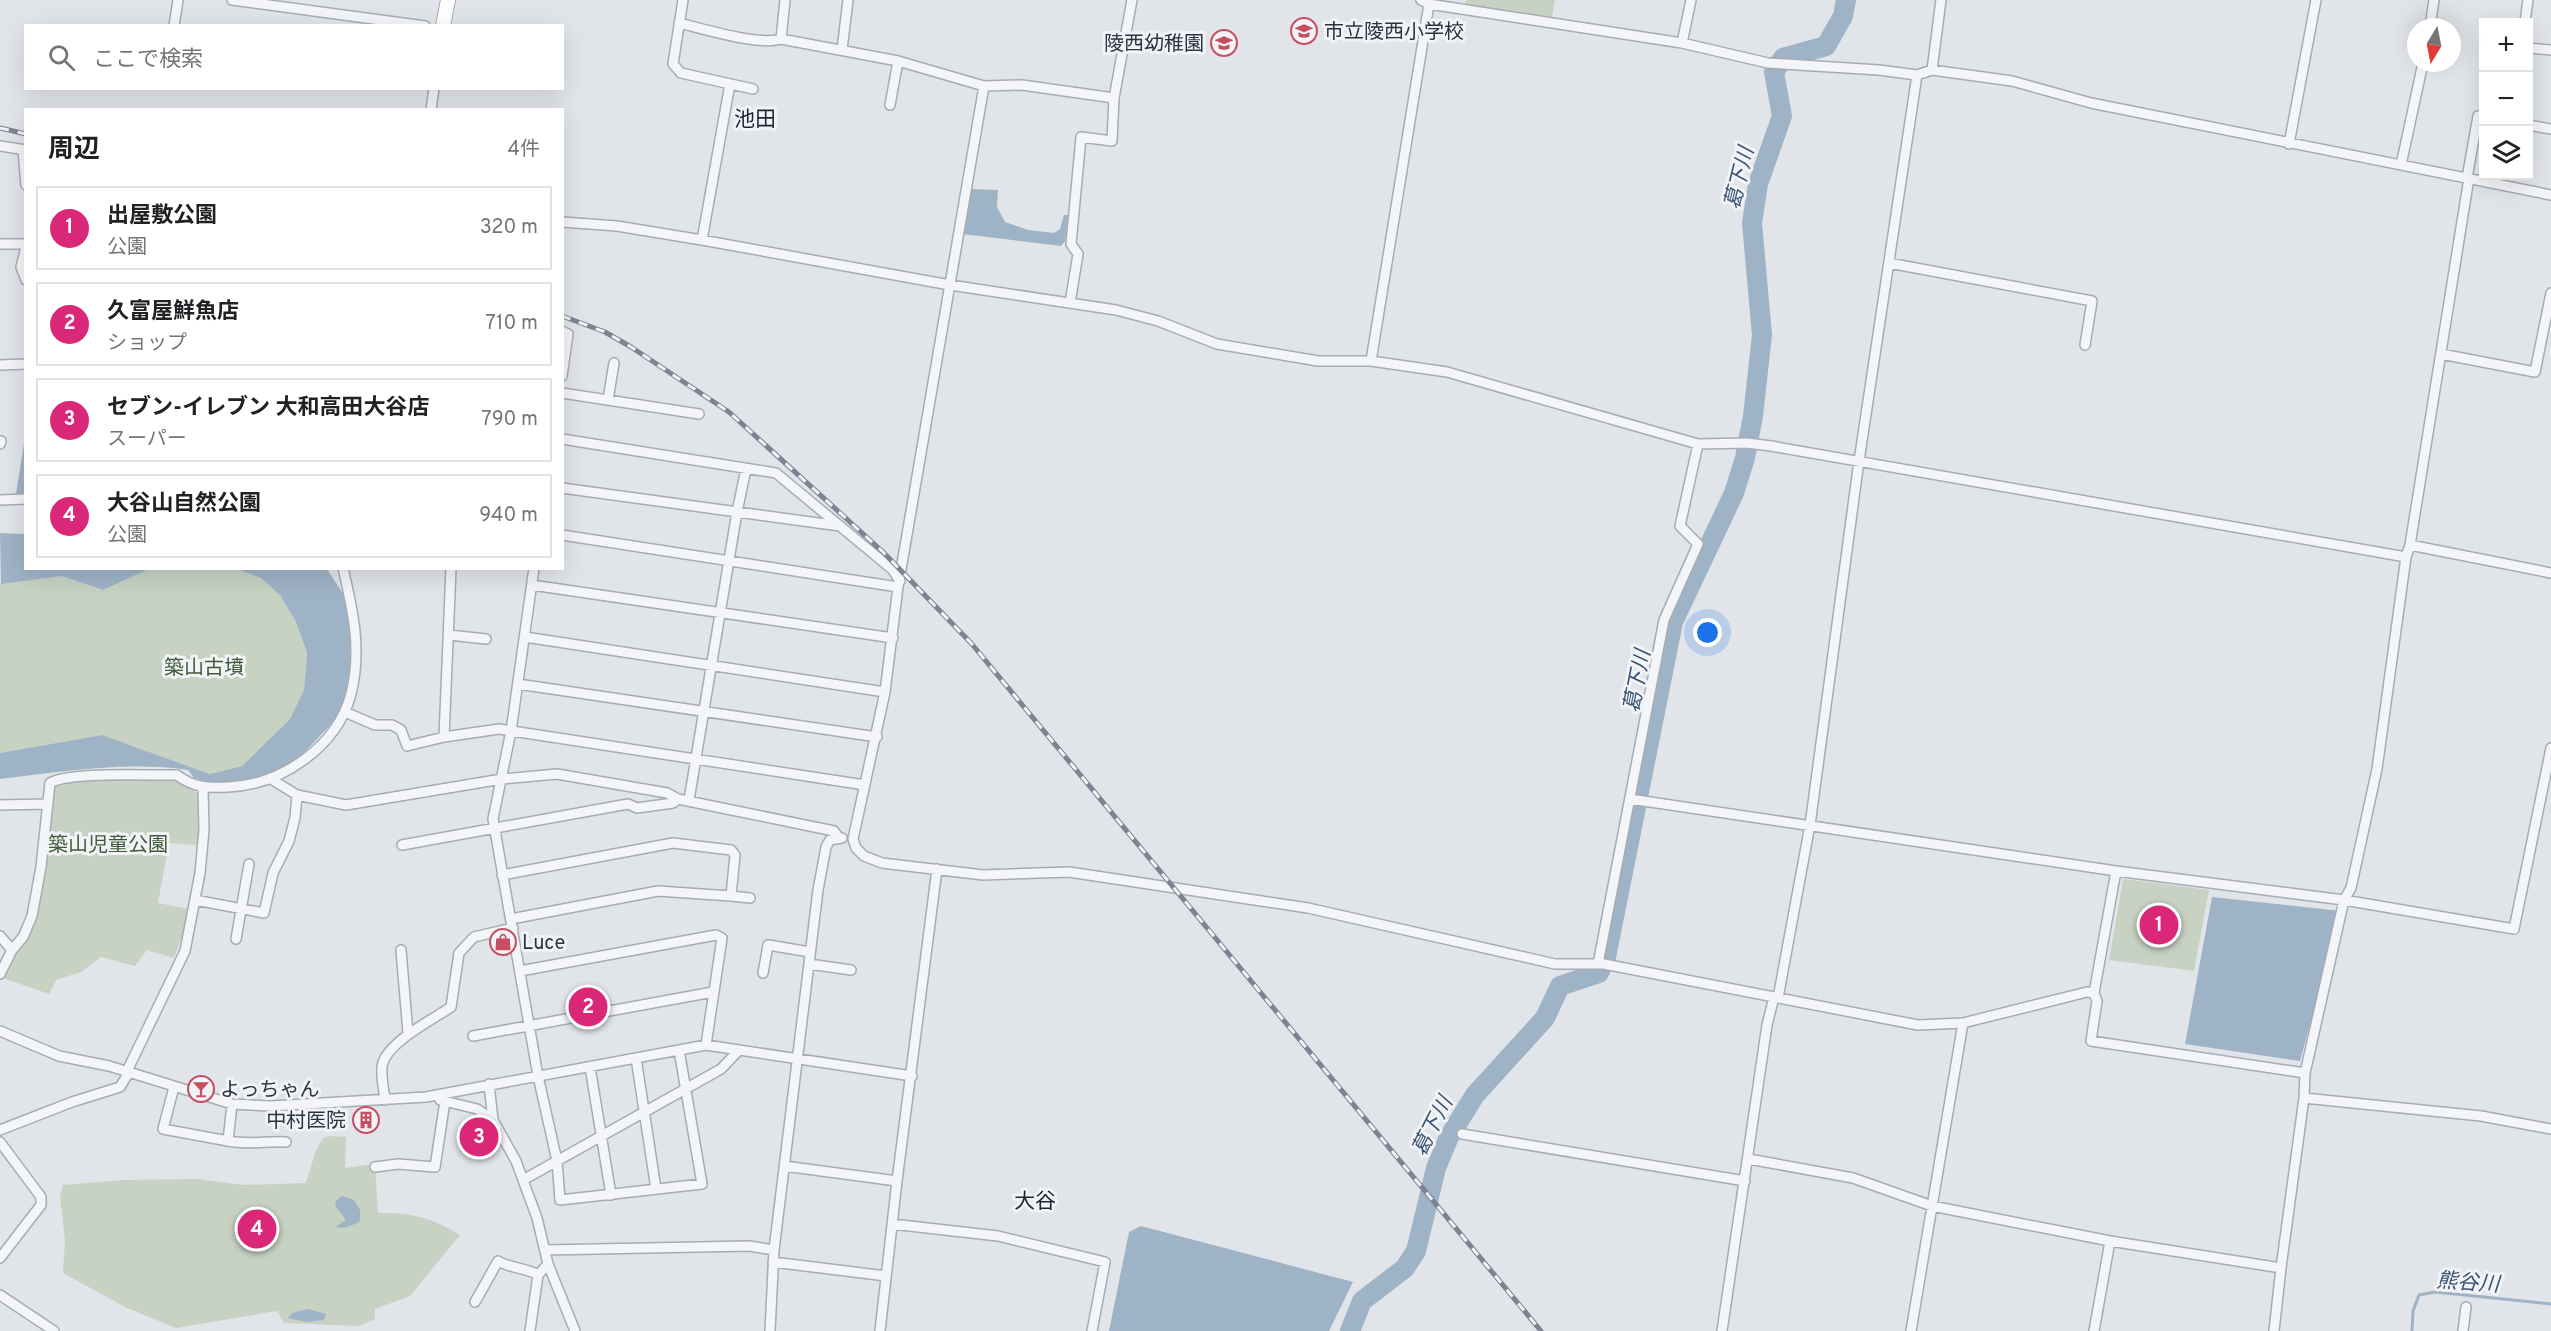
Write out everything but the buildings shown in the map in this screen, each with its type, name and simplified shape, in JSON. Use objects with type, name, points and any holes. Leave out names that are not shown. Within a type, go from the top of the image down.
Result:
[{"type":"street","points":[[174,24],[178,0]]},
{"type":"street","points":[[232,0],[410,24]]},
{"type":"street","points":[[443,24],[448,0]]},
{"type":"street","points":[[683,0],[672,64],[681,73],[753,89]]},
{"type":"street","points":[[781,39],[785,0]]},
{"type":"street","points":[[842,50],[845,0]]},
{"type":"street","points":[[1070,303],[1078,254],[1071,244],[1081,137],[1112,141],[1114,98],[1132,0]]},
{"type":"street","points":[[1682,43],[1691,0]]},
{"type":"street","points":[[1932,70],[1941,0]]},
{"type":"street","points":[[2289,144],[2316,0]]},
{"type":"street","points":[[2431,18],[2434,0]]},
{"type":"street","points":[[2526,18],[2528,0]]},
{"type":"street","points":[[1371,361],[1425,2],[1682,43],[1768,63],[1879,70],[1917,75],[1932,70],[2012,81],[2091,103],[2551,195]]},
{"type":"street","points":[[679,23],[772,42],[781,39],[898,61],[984,86],[1022,86],[1114,98]]},
{"type":"street","points":[[2533,48],[2551,50]]},
{"type":"street","points":[[890,105],[898,61]]},
{"type":"street","points":[[2402,165],[2421,72]]},
{"type":"street","points":[[1722,1331],[1767,1025],[1776,998],[1810,825],[1859,461],[1917,75]]},
{"type":"street","points":[[702,240],[730,84]]},
{"type":"street","points":[[984,86],[899,584],[885,692],[853,839],[856,848],[864,856],[882,863],[983,875],[1069,872],[1308,908],[1555,964],[1598,964],[1918,1025],[1963,1023],[2087,992],[2094,993]]},
{"type":"street","points":[[431,108],[434,90]]},
{"type":"street","points":[[2274,1331],[2306,1072],[2344,900],[2350,888],[2377,769],[2406,557],[2410,545],[2479,116]]},
{"type":"street","points":[[2533,126],[2551,129]]},
{"type":"street","points":[[0,146],[24,150]]},
{"type":"street","points":[[564,222],[617,226],[950,285],[1116,310],[1158,321],[1217,344],[1318,361],[1371,361],[1447,372],[1698,444],[1747,443],[1771,446],[2406,557]]},
{"type":"street","points":[[0,244],[24,245]]},
{"type":"street","points":[[24,254],[21,267],[24,275]]},
{"type":"street","points":[[1889,263],[2092,301],[2085,345]]},
{"type":"street","points":[[2441,354],[2535,372],[2551,293]]},
{"type":"street","points":[[564,332],[568,334],[564,365]]},
{"type":"street","points":[[608,400],[614,363]]},
{"type":"street","points":[[0,365],[24,364]]},
{"type":"street","points":[[564,393],[699,414]]},
{"type":"street","points":[[564,439],[776,472],[893,570],[899,584]]},
{"type":"street","points":[[1598,964],[1664,620],[1698,544],[1680,526],[1698,444]]},
{"type":"street","points":[[689,800],[746,468]]},
{"type":"street","points":[[564,488],[840,526]]},
{"type":"street","points":[[0,500],[24,499]]},
{"type":"street","points":[[564,535],[899,584]]},
{"type":"street","points":[[2410,545],[2551,573]]},
{"type":"street","points":[[0,974],[12,950],[23,937],[32,916],[50,783],[56,779],[177,776],[203,789],[243,787],[271,779],[296,766],[340,722],[351,693],[357,632],[354,608],[344,570]]},
{"type":"street","points":[[444,737],[451,570]]},
{"type":"street","points":[[534,570],[511,731],[493,819],[538,1076],[556,1161],[560,1200],[702,1184],[680,1050]]},
{"type":"street","points":[[532,585],[893,638]]},
{"type":"street","points":[[449,635],[486,639]]},
{"type":"street","points":[[525,637],[885,692]]},
{"type":"street","points":[[518,684],[877,737]]},
{"type":"street","points":[[345,712],[375,725],[392,725],[401,730],[407,746],[444,737],[499,729],[865,785]]},
{"type":"street","points":[[1630,799],[2116,871],[2344,900],[2514,929],[2551,748]]},
{"type":"street","points":[[271,779],[297,795],[346,805],[502,779],[557,774],[667,794],[678,799],[834,831],[839,838]]},
{"type":"street","points":[[0,1130],[72,1102],[120,1087],[128,1074],[129,1067],[185,951],[200,873],[204,830],[203,789]]},
{"type":"street","points":[[195,900],[264,913],[273,873],[289,841],[295,818],[297,795]]},
{"type":"street","points":[[402,845],[628,804],[638,808],[674,803],[678,799]]},
{"type":"street","points":[[0,805],[48,804]]},
{"type":"street","points":[[770,1331],[774,1250],[810,952],[826,846],[830,840],[853,839]]},
{"type":"street","points":[[502,875],[673,843],[731,850],[735,855],[731,896]]},
{"type":"street","points":[[236,939],[249,864]]},
{"type":"street","points":[[880,1331],[937,869]]},
{"type":"street","points":[[2116,871],[2094,993],[2097,1001],[2091,1041],[2306,1072]]},
{"type":"street","points":[[384,1100],[381,1065],[408,1033],[422,1028],[451,1007],[459,953],[474,938],[512,924],[658,891],[750,898]]},
{"type":"street","points":[[520,970],[716,935],[722,938],[706,1045]]},
{"type":"street","points":[[0,936],[12,950]]},
{"type":"street","points":[[763,973],[768,945],[810,952]]},
{"type":"street","points":[[401,950],[408,1033]]},
{"type":"street","points":[[809,964],[851,970]]},
{"type":"street","points":[[473,1036],[714,992]]},
{"type":"street","points":[[1911,1331],[1963,1023]]},
{"type":"street","points":[[0,1031],[59,1056],[109,1066],[128,1074],[232,1104],[270,1106],[426,1097],[706,1045],[912,1076]]},
{"type":"street","points":[[523,1180],[721,1069],[739,1050]]},
{"type":"street","points":[[636,1058],[656,1189]]},
{"type":"street","points":[[590,1067],[611,1195]]},
{"type":"street","points":[[489,1084],[493,1120]]},
{"type":"street","points":[[174,1087],[163,1129],[246,1145],[259,1141],[286,1142]]},
{"type":"street","points":[[426,1097],[477,1109],[493,1120],[509,1146],[523,1180],[537,1218],[548,1264],[575,1331]]},
{"type":"street","points":[[2304,1098],[2481,1116],[2551,1129]]},
{"type":"street","points":[[375,1167],[398,1164],[435,1167],[445,1101]]},
{"type":"street","points":[[228,1141],[232,1104]]},
{"type":"street","points":[[1461,1134],[1745,1181]]},
{"type":"street","points":[[0,1142],[41,1197],[41,1205],[0,1258]]},
{"type":"street","points":[[1749,1159],[1853,1178],[1932,1206],[2110,1241],[2281,1268]]},
{"type":"street","points":[[784,1166],[897,1181]]},
{"type":"street","points":[[892,1224],[998,1236],[1105,1262],[1092,1331]]},
{"type":"street","points":[[2094,1331],[2110,1241]]},
{"type":"street","points":[[545,1250],[749,1246],[774,1250]]},
{"type":"street","points":[[475,1302],[498,1261],[505,1266],[528,1269],[538,1275]]},
{"type":"street","points":[[773,1262],[886,1276]]},
{"type":"street","points":[[530,1331],[538,1275],[548,1264]]},
{"type":"street","points":[[0,1295],[54,1331]]},
{"type":"street","points":[[2463,1331],[2466,1307]]},
{"type":"green space","points":[[1466,0],[1555,0],[1552,17],[1465,5]]},
{"type":"green space","name":"築山古墳","points":[[147,570],[240,570],[261,578],[280,595],[296,622],[307,653],[304,690],[290,719],[242,766],[210,774],[102,735],[0,753],[0,583],[62,576],[103,590]]},
{"type":"green space","name":"築山児童公園","points":[[173,778],[198,793],[198,845],[169,843],[158,903],[189,909],[174,958],[147,950],[135,966],[101,957],[81,972],[56,980],[49,994],[3,978],[14,953],[28,939],[35,917],[55,783],[87,779]]},
{"type":"green space","points":[[2123,879],[2209,890],[2194,971],[2109,960]]},
{"type":"green space","points":[[346,1137],[345,1168],[375,1164],[378,1213],[421,1217],[460,1235],[410,1296],[375,1309],[375,1319],[359,1326],[284,1323],[277,1311],[176,1328],[127,1308],[63,1273],[65,1240],[60,1196],[63,1185],[123,1180],[197,1179],[244,1185],[306,1183],[316,1150],[323,1138]]},
{"type":"water","points":[[971,189],[998,190],[997,207],[1005,222],[1028,230],[1054,233],[1060,229],[1064,215],[1068,215],[1065,241],[1061,246],[963,234]]},
{"type":"water","points":[[24,444],[24,493],[16,494]]},
{"type":"water","points":[[0,533],[24,534],[24,570],[147,570],[103,590],[62,576],[1,584]]},
{"type":"water","points":[[240,570],[328,570],[344,595],[351,623],[352,656],[343,710],[294,763],[252,782],[209,782],[194,778],[188,770],[141,767],[94,768],[0,779],[0,753],[102,735],[210,774],[242,766],[290,719],[304,690],[307,653],[296,622],[280,595],[261,578]]},
{"type":"water","points":[[2212,897],[2341,911],[2300,1061],[2185,1044]]},
{"type":"water","points":[[342,1196],[354,1200],[360,1210],[360,1221],[342,1228],[335,1227],[346,1220],[335,1206],[336,1201]]},
{"type":"water","points":[[1141,1226],[1353,1282],[1329,1331],[1109,1331],[1129,1232]]},
{"type":"water","points":[[308,1309],[326,1314],[324,1320],[306,1322],[288,1318],[292,1313]]},
{"type":"waterway","name":"葛下川","points":[[1350,1331],[1362,1301],[1405,1268],[1416,1251],[1436,1168],[1449,1137],[1475,1095],[1545,1018],[1560,986],[1599,973],[1606,957],[1673,622],[1734,493],[1745,458],[1753,416],[1762,335],[1752,223],[1758,184],[1782,116],[1774,72],[1783,58],[1826,46],[1843,16],[1846,0]]},
{"type":"waterway","name":"熊谷川","points":[[2412,1331],[2413,1311],[2419,1295],[2435,1292],[2551,1304]]},
{"type":"railway","points":[[0,128],[24,134]]},
{"type":"railway","points":[[564,317],[605,332],[631,347],[729,412],[883,552],[971,643],[1541,1331]]},
{"type":"place","name":"市立陵西小学校","points":[[1304,31]]},
{"type":"place","name":"陵西幼稚園","points":[[1224,43]]},
{"type":"place","name":"出屋敷公園","points":[[2159,925]]},
{"type":"place","name":"Luce","points":[[503,942]]},
{"type":"place","name":"久富屋鮮魚店","points":[[588,1007]]},
{"type":"place","name":"よっちゃん","points":[[201,1089]]},
{"type":"place","name":"中村医院","points":[[366,1120]]},
{"type":"place","name":"セブン-イレブン 大和高田大谷店","points":[[479,1137]]},
{"type":"place","name":"大谷山自然公園","points":[[257,1229]]},
{"type":"district","name":"池田","points":[[755,119]]},
{"type":"district","name":"大谷","points":[[1035,1201]]}]
